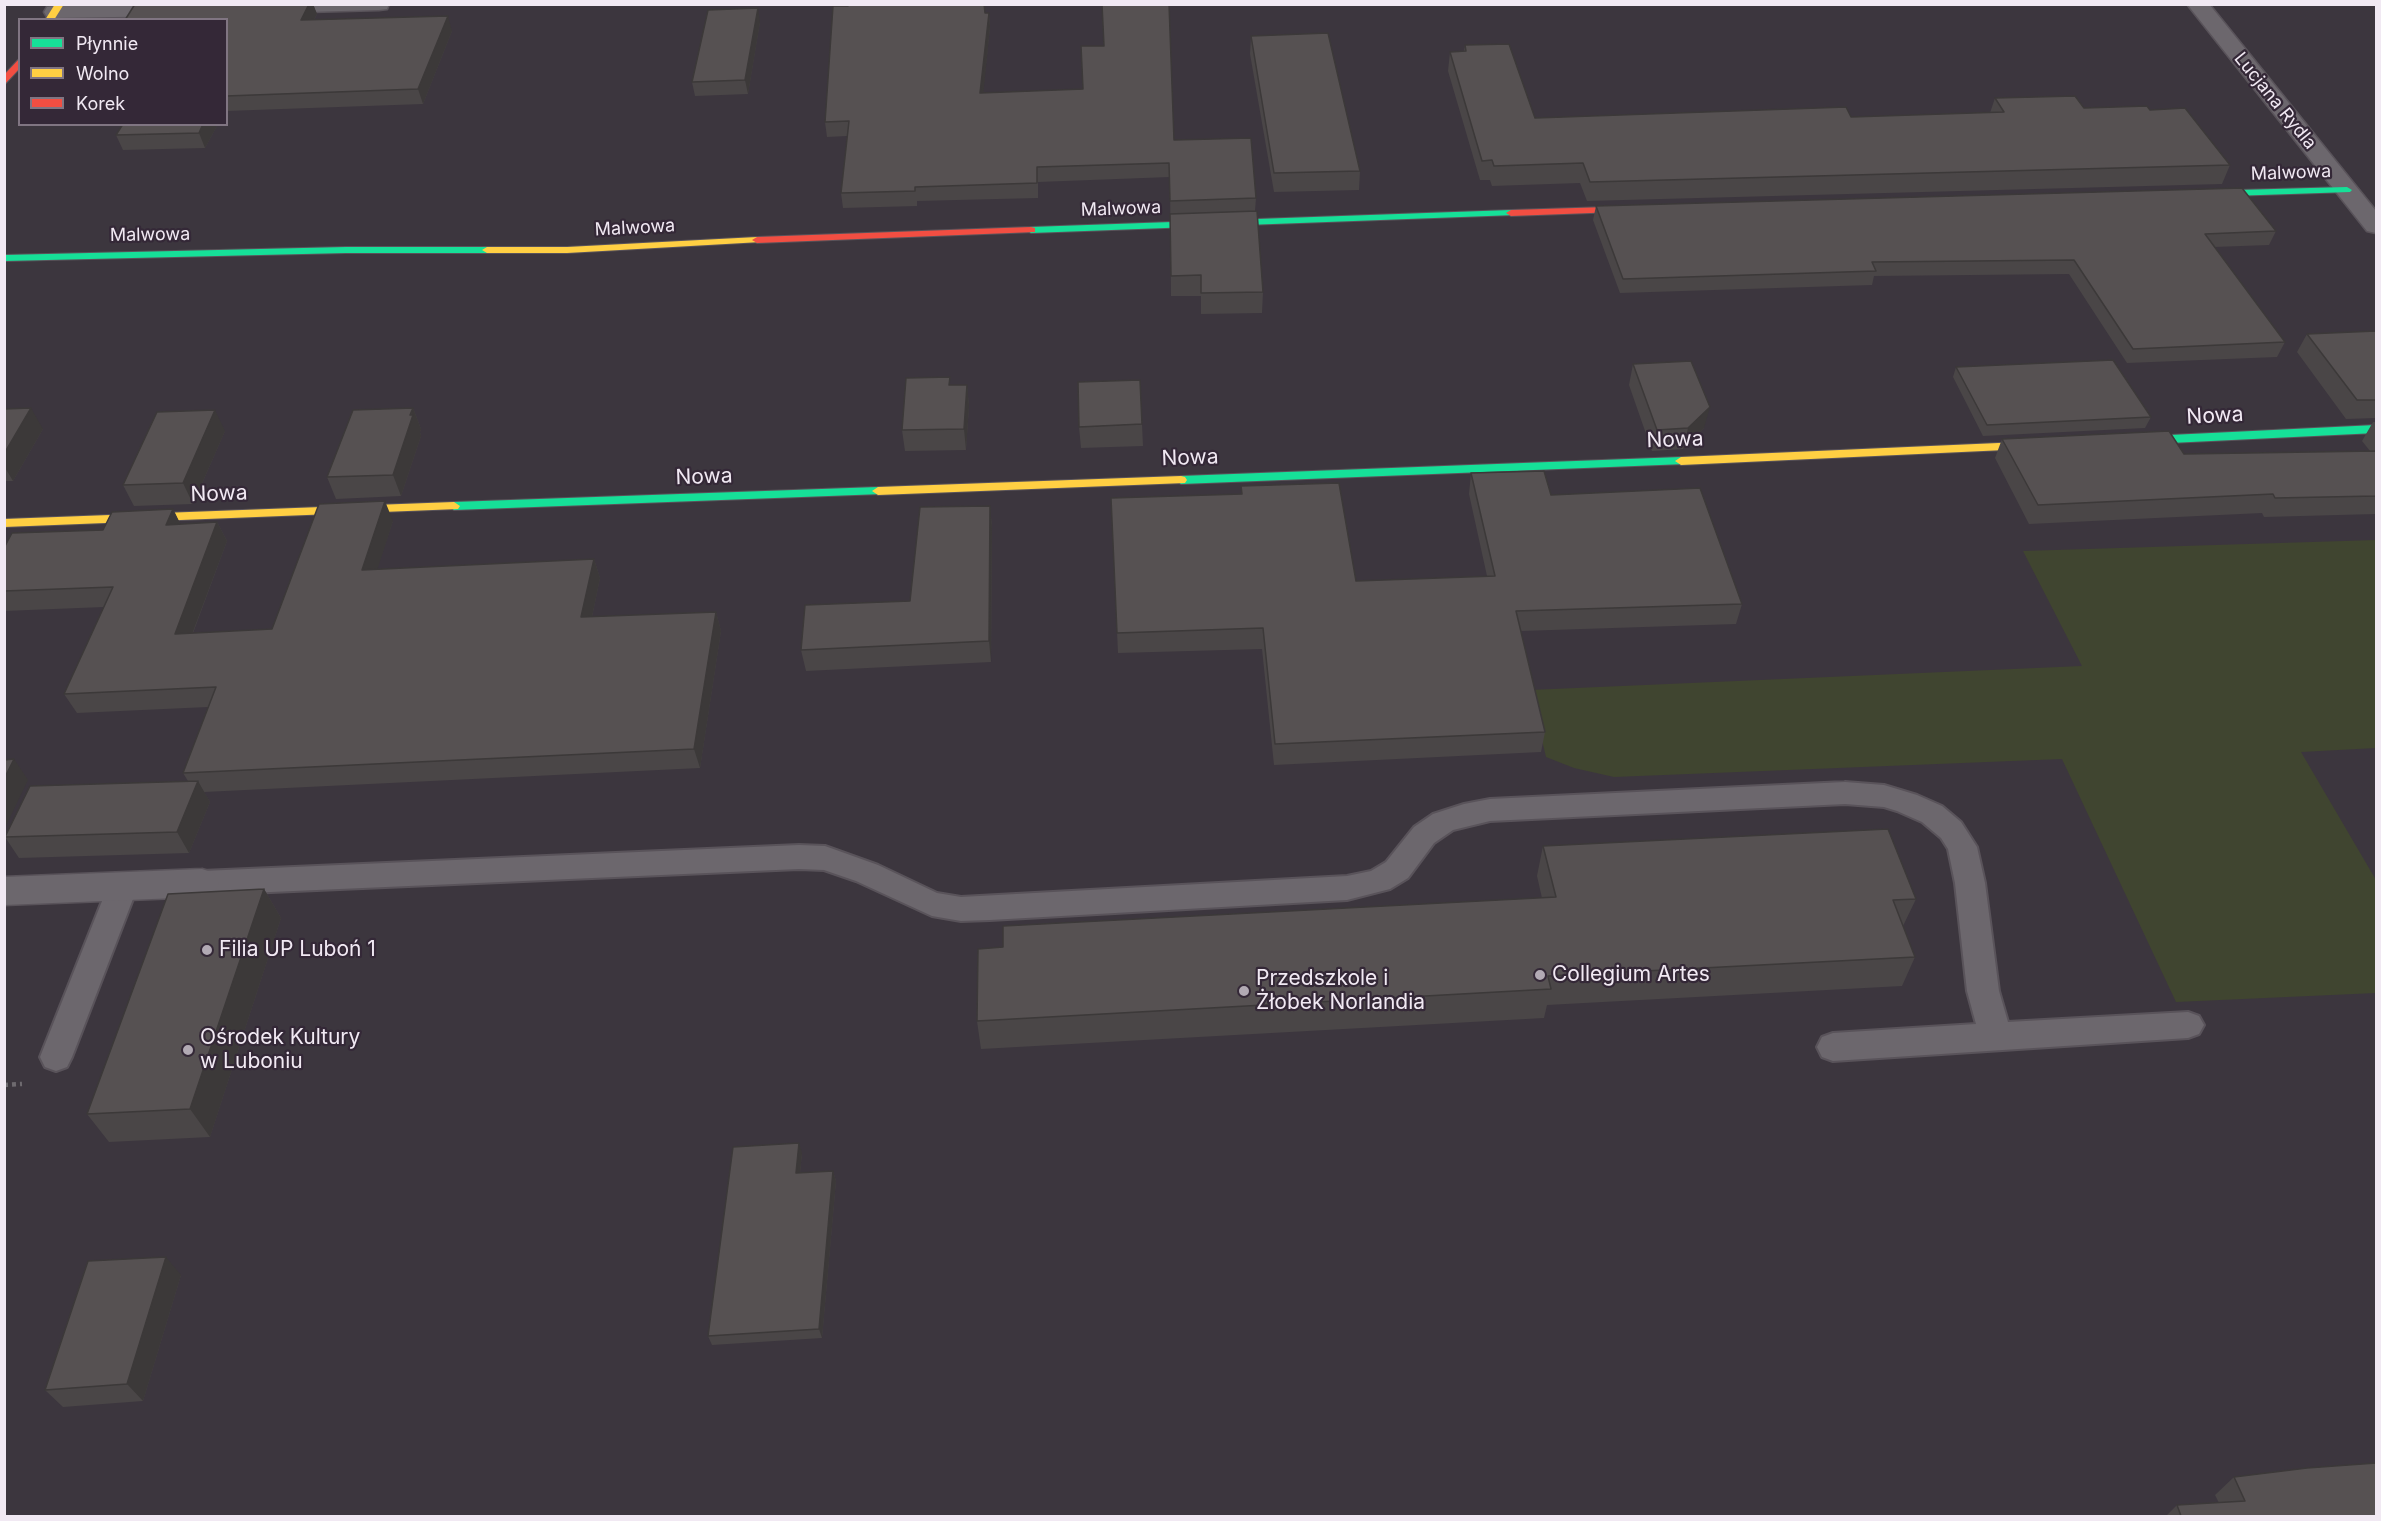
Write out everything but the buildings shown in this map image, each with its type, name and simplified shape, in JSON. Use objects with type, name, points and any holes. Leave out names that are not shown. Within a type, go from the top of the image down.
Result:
[{"type":"street","points":[[249,8],[379,4]]},
{"type":"street","name":"Lucjana Rydla","points":[[2197,4],[2376,226]]},
{"type":"street","points":[[55,12],[201,9]]},
{"type":"street","points":[[4,82],[18,64]]},
{"type":"street","name":"Malwowa","points":[[2191,194],[2347,190]]},
{"type":"street","name":"Malwowa","points":[[4,258],[323,250],[567,250],[792,238],[1655,209]]},
{"type":"street","name":"Nowa","points":[[2116,441],[2376,429]]},
{"type":"street","name":"Nowa","points":[[4,523],[1628,463],[2057,444]]},
{"type":"street","points":[[4,891],[202,883]]},
{"type":"lane","points":[[202,883],[816,858],[848,865],[932,904],[961,909],[990,909],[1347,888],[1379,881],[1397,870],[1424,835],[1443,822],[1490,810],[1863,793],[1907,803],[1932,814],[1951,830],[1962,847],[1969,872],[1983,992],[1995,1036]]},
{"type":"lane","points":[[56,1057],[123,886]]},
{"type":"lane","points":[[1833,1047],[2188,1025]]},
{"type":"green space","points":[[2376,540],[2376,748],[2301,752],[2376,880],[2376,993],[2176,1002],[2062,759],[1614,777],[1574,768],[1546,757],[1530,690],[2082,666],[2023,551]]},
{"type":"traffic: fast","points":[[2201,194],[2347,190]]},
{"type":"traffic: fast","points":[[1031,230],[1511,213]]},
{"type":"traffic: fast","points":[[4,258],[346,250],[487,250]]},
{"type":"traffic: fast","points":[[2129,441],[2376,429]]},
{"type":"traffic: fast","points":[[1181,480],[1681,461]]},
{"type":"traffic: fast","points":[[454,506],[878,491]]},
{"type":"traffic: slow","points":[[50,18],[60,4]]},
{"type":"traffic: slow","points":[[487,250],[567,250],[757,240]]},
{"type":"traffic: slow","points":[[1681,461],[2044,445]]},
{"type":"traffic: slow","points":[[878,491],[1181,480]]},
{"type":"traffic: slow","points":[[4,523],[454,506]]},
{"type":"traffic: jam","points":[[4,82],[18,64]]},
{"type":"traffic: jam","points":[[1511,213],[1640,209]]},
{"type":"traffic: jam","points":[[757,240],[1031,230]]},
{"type":"place","name":"Filia UP Luboń 1","points":[[207,950]]},
{"type":"place","name":"Collegium Artes","points":[[1540,975]]},
{"type":"place","name":"Przedszkole i Żłobek Norlandia","points":[[1244,991]]},
{"type":"place","name":"Ośrodek Kultury w Luboniu","points":[[188,1050]]}]
